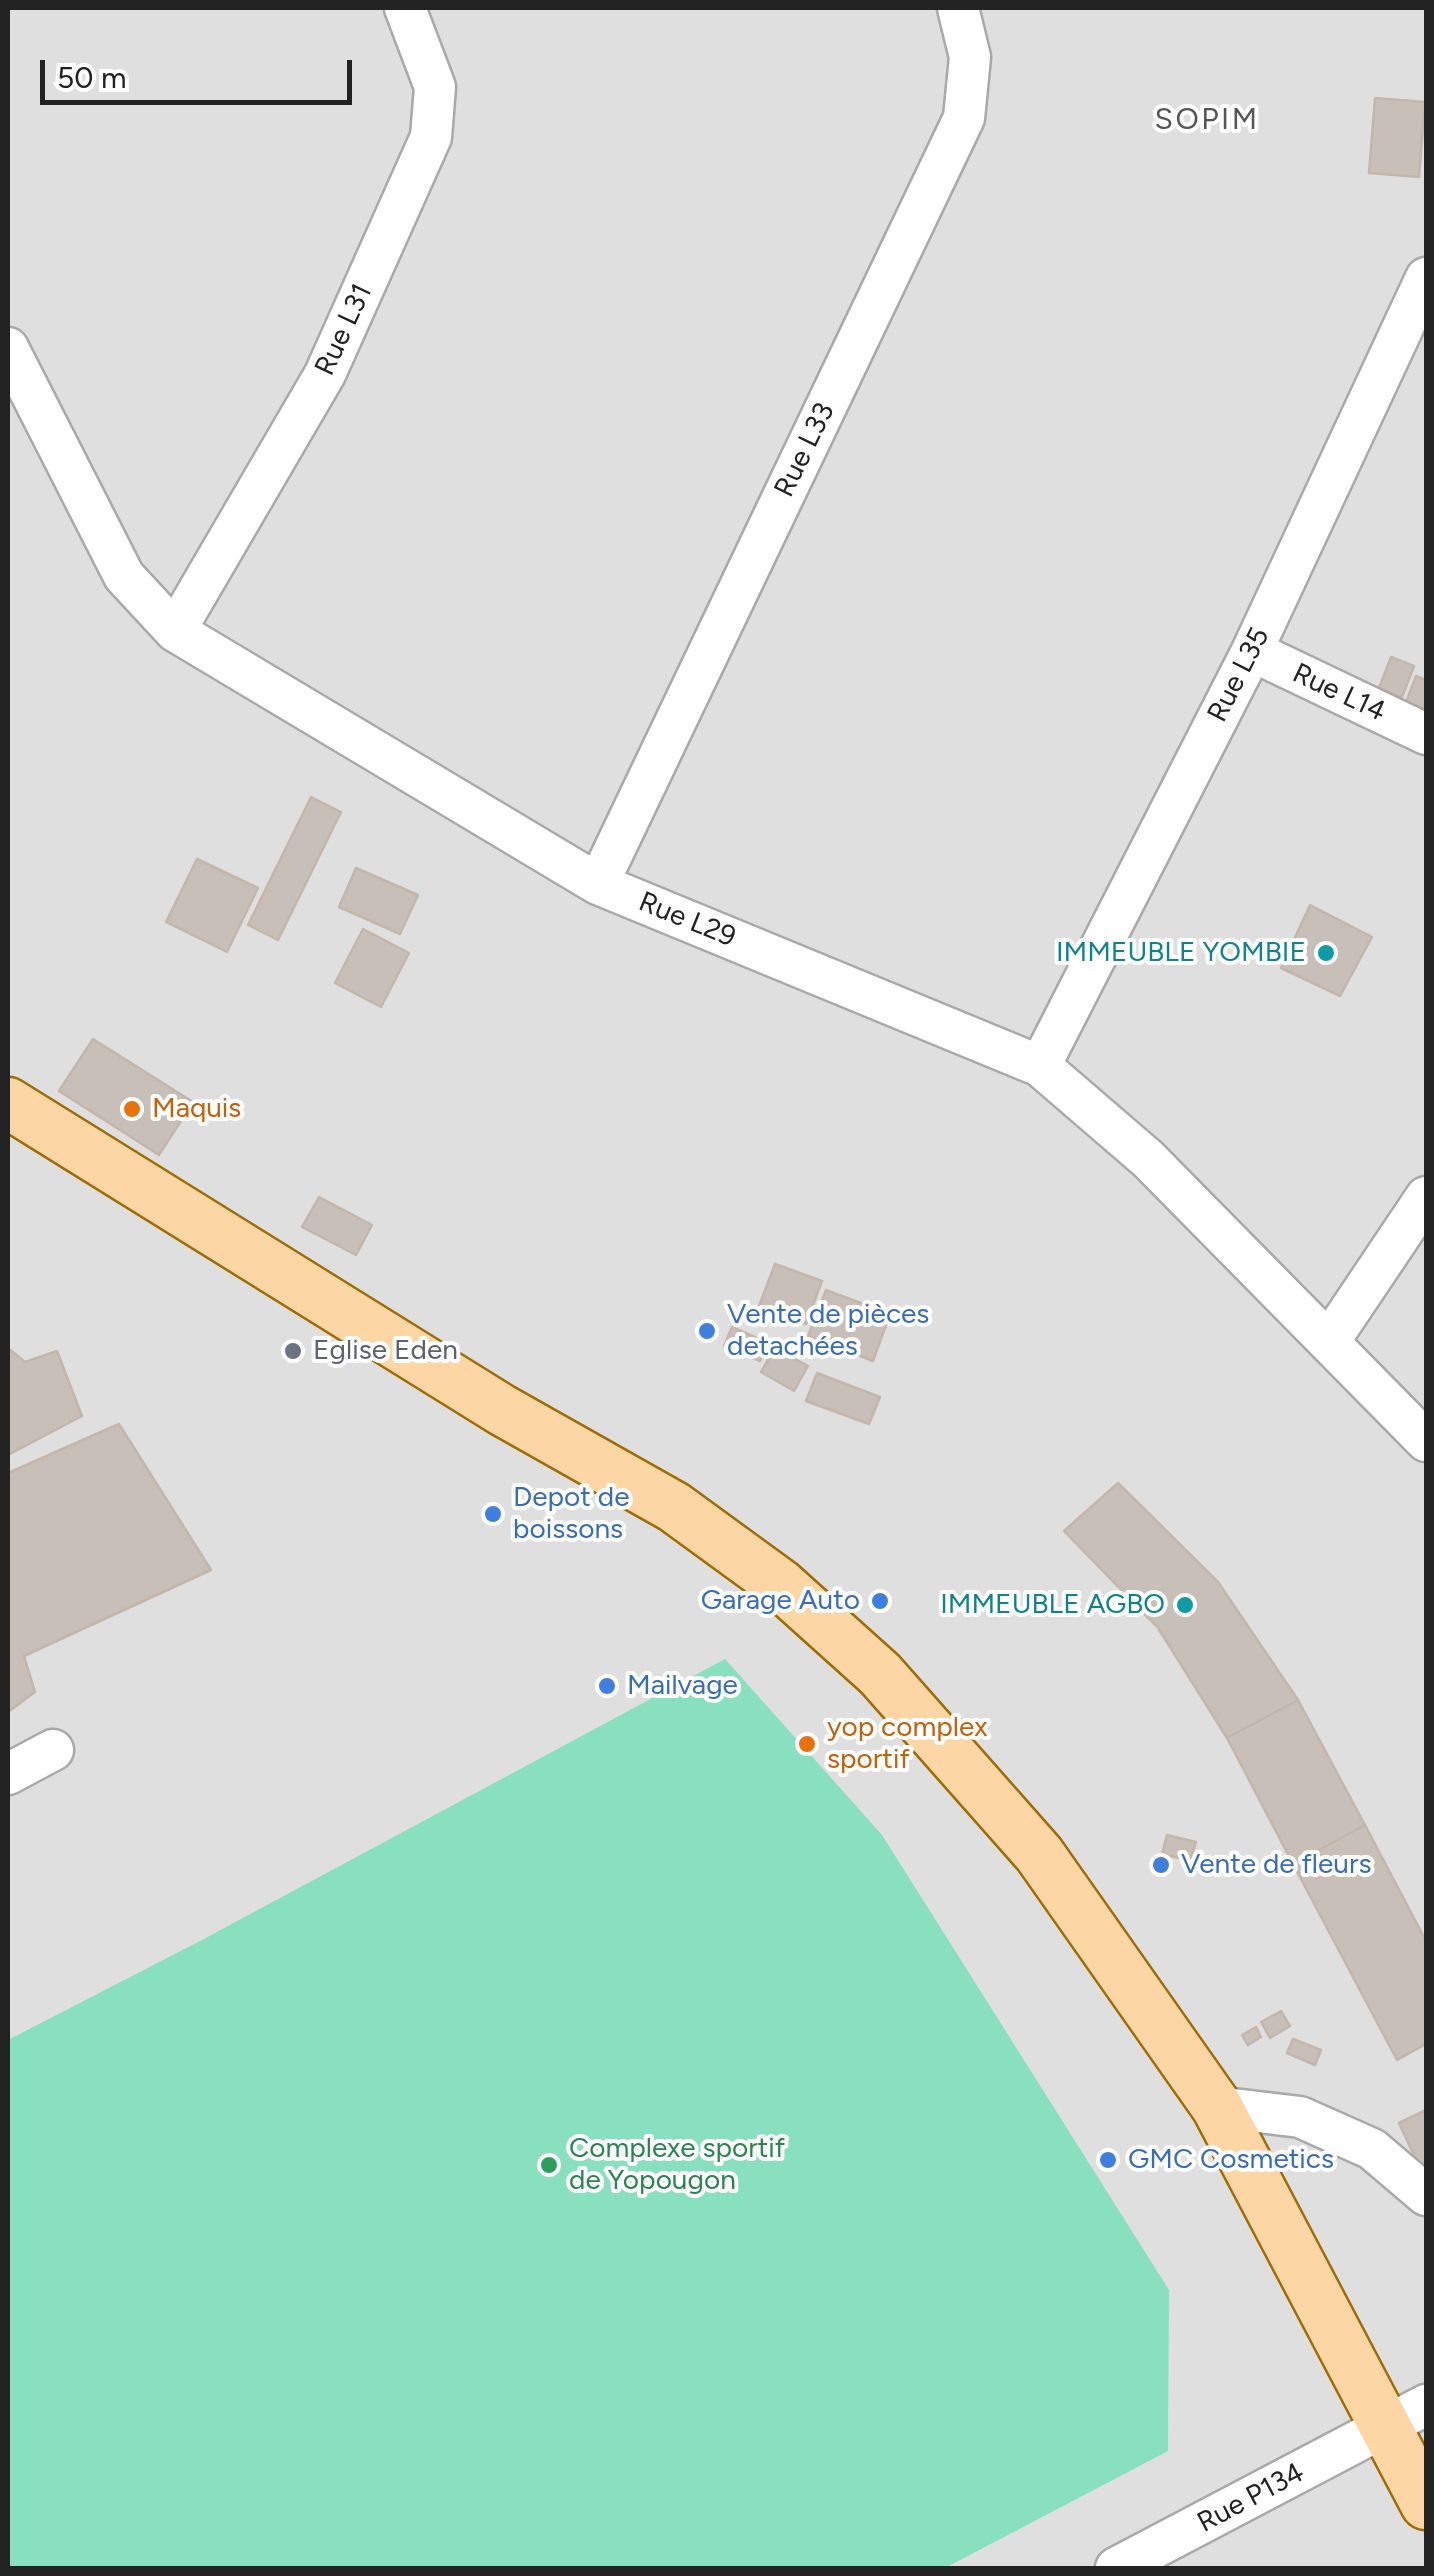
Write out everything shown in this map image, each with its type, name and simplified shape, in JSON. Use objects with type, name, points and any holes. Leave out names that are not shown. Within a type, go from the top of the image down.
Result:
[{"type":"main road","points":[[8,1103],[502,1410],[674,1507],[782,1585],[880,1674],[1039,1854],[1217,2107],[1406,2416],[1426,2504]]},
{"type":"street","name":"Rue L31","points":[[175,631],[326,374],[430,137],[434,87],[405,8]]},
{"type":"street","name":"Rue L33","points":[[598,884],[964,118],[970,58],[958,8]]},
{"type":"street","name":"Rue L35","points":[[1040,1066],[1252,651],[1426,282]]},
{"type":"street","name":"Rue L29","points":[[8,348],[124,576],[175,631],[598,884],[1040,1066],[1148,1158],[1426,1441]]},
{"type":"street","name":"Rue L14","points":[[1252,651],[1426,734]]},
{"type":"street","points":[[1330,1340],[1426,1196]]},
{"type":"street","points":[[8,1774],[52,1750]]},
{"type":"street","points":[[1217,2107],[1300,2118],[1372,2149],[1426,2195]]},
{"type":"street","name":"Rue P134","points":[[1116,2568],[1406,2416]]},
{"type":"shaded area","points":[[8,8],[1426,8],[1426,2568],[8,2568]]},
{"type":"green space","name":"Complexe sportif de Yopougon","points":[[725,1659],[882,1835],[1169,2290],[1168,2451],[945,2568],[8,2568],[8,2040]]},
{"type":"building","points":[[1375,98],[1425,102],[1419,177],[1369,173]]},
{"type":"building","points":[[1391,657],[1414,666],[1402,697],[1379,688]]},
{"type":"building","points":[[1416,676],[1426,680],[1426,710],[1406,702]]},
{"type":"building","points":[[311,797],[341,812],[278,940],[248,925]]},
{"type":"building","points":[[197,859],[258,888],[227,952],[166,922]]},
{"type":"building","points":[[356,868],[418,895],[400,934],[339,907]]},
{"type":"building","name":"IMMEUBLE YOMBIE","points":[[1310,905],[1372,937],[1340,996],[1281,968]]},
{"type":"building","points":[[363,929],[409,953],[381,1007],[335,983]]},
{"type":"building","points":[[93,1039],[193,1102],[159,1155],[59,1091]]},
{"type":"building","points":[[319,1197],[372,1225],[356,1255],[302,1227]]},
{"type":"building","points":[[775,1264],[822,1281],[806,1324],[759,1306]]},
{"type":"building","points":[[826,1290],[890,1314],[873,1361],[808,1336]]},
{"type":"building","points":[[732,1327],[768,1343],[760,1361],[724,1346]]},
{"type":"building","points":[[8,1348],[25,1362],[57,1351],[82,1416],[8,1455]]},
{"type":"building","points":[[775,1348],[808,1366],[794,1391],[761,1372]]},
{"type":"building","points":[[817,1373],[880,1397],[869,1424],[806,1401]]},
{"type":"building","points":[[119,1424],[211,1570],[24,1656],[35,1692],[8,1712],[8,1473]]},
{"type":"building","name":"IMMEUBLE AGBO","points":[[1118,1483],[1218,1582],[1298,1700],[1227,1738],[1158,1628],[1064,1531]]},
{"type":"building","points":[[1298,1700],[1365,1825],[1293,1864],[1227,1738]]},
{"type":"building","points":[[1365,1825],[1426,1941],[1426,2044],[1397,2060],[1293,1864]]},
{"type":"building","points":[[1167,1835],[1196,1842],[1190,1861],[1162,1854]]},
{"type":"building","points":[[1281,2011],[1290,2026],[1270,2038],[1261,2022]]},
{"type":"building","points":[[1256,2027],[1261,2037],[1248,2045],[1242,2035]]},
{"type":"building","points":[[1293,2039],[1321,2050],[1315,2065],[1287,2053]]},
{"type":"building","points":[[1426,2110],[1426,2181],[1399,2123]]},
{"type":"place","name":"IMMEUBLE YOMBIE","points":[[1326,953]]},
{"type":"place","name":"Maquis","points":[[132,1109]]},
{"type":"place","name":"Vente de pièces detachées","points":[[707,1331]]},
{"type":"place","name":"Eglise Eden","points":[[293,1351]]},
{"type":"place","name":"Depot de boissons","points":[[493,1514]]},
{"type":"place","name":"Garage Auto","points":[[880,1601]]},
{"type":"place","name":"IMMEUBLE AGBO","points":[[1185,1605]]},
{"type":"place","name":"Mailvage","points":[[607,1686]]},
{"type":"place","name":"yop complex sportif","points":[[807,1744]]},
{"type":"place","name":"Vente de fleurs","points":[[1161,1865]]},
{"type":"place","name":"GMC Cosmetics","points":[[1108,2160]]},
{"type":"place","name":"Complexe sportif de Yopougon","points":[[549,2165]]},
{"type":"district","name":"SOPIM","points":[[1207,120]]}]
